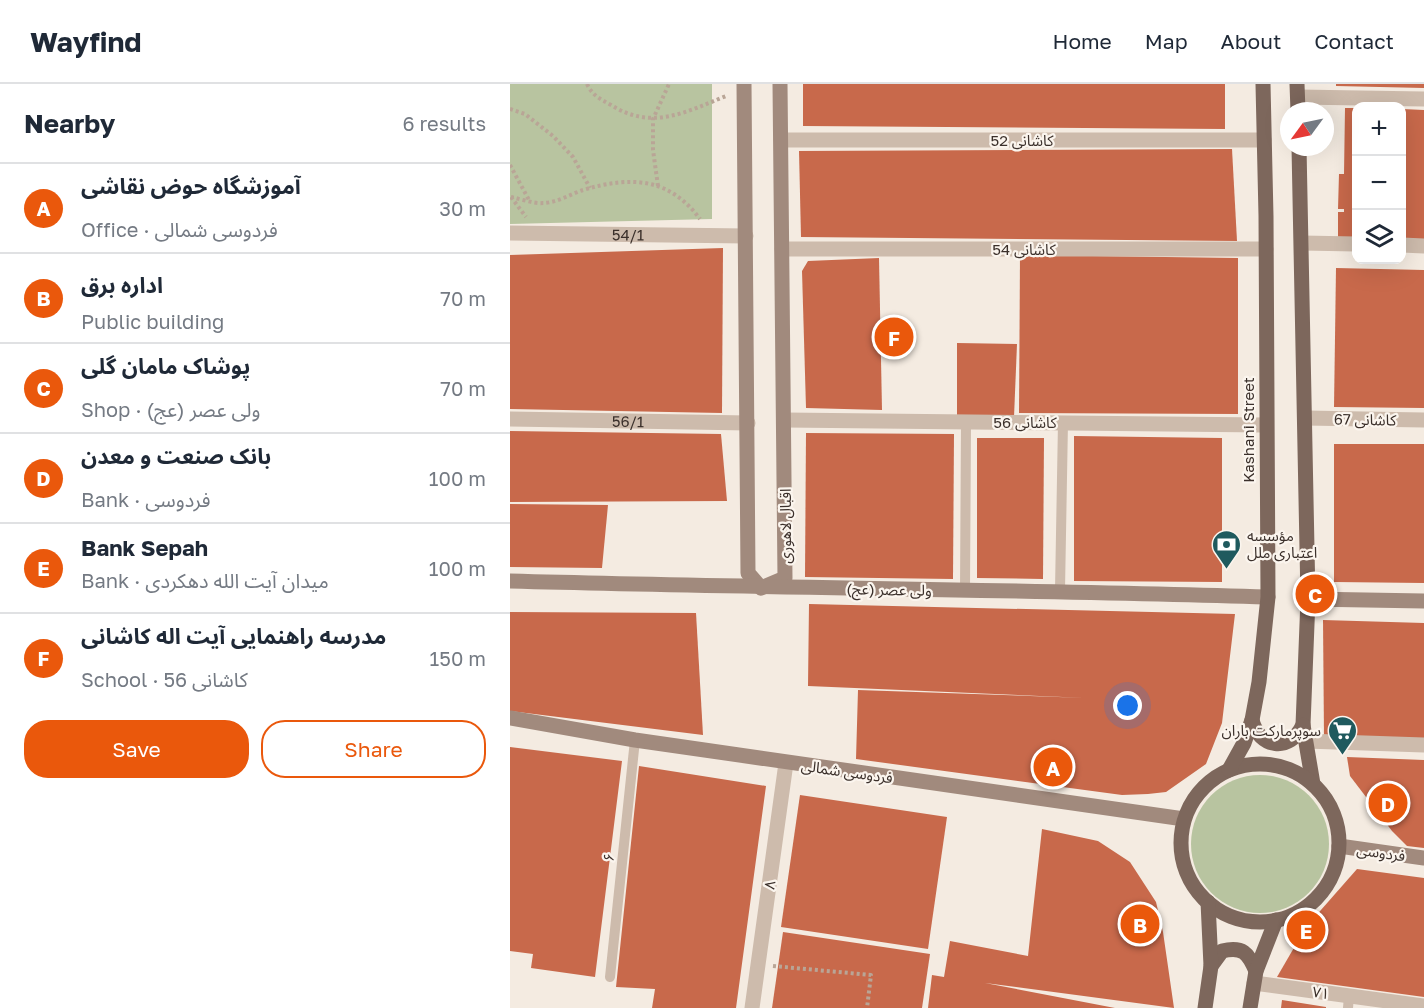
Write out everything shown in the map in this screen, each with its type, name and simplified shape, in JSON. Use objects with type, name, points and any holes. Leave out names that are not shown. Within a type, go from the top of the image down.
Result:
[{"type":"main road","points":[[744,84],[748,573],[761,588]]},
{"type":"main road","name":"اقبال لاهوری","points":[[761,588],[785,578],[780,84]]},
{"type":"main road","name":"Kashani Street","points":[[1229,770],[1244,743],[1252,720],[1259,682],[1268,597],[1263,84]]},
{"type":"main road","points":[[1299,156],[1308,599],[1303,726],[1312,784]]},
{"type":"main road","name":"ولی عصر (عج)","points":[[510,581],[761,588],[1060,590],[1268,597]]},
{"type":"main road","points":[[1308,599],[1424,602]]},
{"type":"main road","name":"فردوسی شمالی","points":[[510,718],[786,763],[1184,819]]},
{"type":"main road","points":[[1252,720],[1254,727],[1264,739],[1279,744],[1294,739],[1303,726]]},
{"type":"main road","points":[[1255,764],[1273,765],[1290,770],[1312,784],[1330,808],[1337,826],[1339,846],[1333,872],[1320,894],[1301,911],[1276,920],[1260,922],[1236,918],[1221,912],[1208,902],[1192,884],[1183,862],[1181,838],[1184,819],[1201,789],[1229,770],[1255,764]]},
{"type":"main road","name":"فردوسی","points":[[1339,846],[1424,858]]},
{"type":"main road","points":[[1204,1008],[1211,966],[1208,902]]},
{"type":"main road","points":[[1250,1008],[1255,977],[1276,920]]},
{"type":"main road","points":[[1211,966],[1222,951],[1240,950],[1247,955],[1255,977]]},
{"type":"street","points":[[1298,97],[1424,99]]},
{"type":"street","name":"کاشانی 52","points":[[781,140],[1264,140]]},
{"type":"street","name":"54/1","points":[[510,233],[746,236]]},
{"type":"street","points":[[1302,243],[1352,244]]},
{"type":"street","points":[[1406,245],[1424,246]]},
{"type":"street","name":"کاشانی 54","points":[[782,249],[1266,249]]},
{"type":"street","name":"کاشانی 67","points":[[1305,418],[1424,420]]},
{"type":"street","name":"56/1","points":[[510,419],[748,423]]},
{"type":"street","name":"کاشانی 56","points":[[785,420],[1266,425]]},
{"type":"street","points":[[1306,741],[1424,745]]},
{"type":"street","name":"۸","points":[[752,1008],[786,763]]},
{"type":"street","name":"۷۱","points":[[1255,977],[1349,1002],[1424,1006]]},
{"type":"lane","points":[[965,590],[966,422]]},
{"type":"lane","points":[[1060,590],[1063,423]]},
{"type":"lane","name":"۶","points":[[610,977],[635,740]]},
{"type":"path","points":[[587,84],[592,94],[622,112],[653,119],[680,115],[726,96]]},
{"type":"path","points":[[658,186],[653,150],[653,119],[669,84]]},
{"type":"path","points":[[510,109],[525,114],[553,136],[573,157],[590,188]]},
{"type":"path","points":[[510,165],[529,200]]},
{"type":"path","points":[[511,197],[543,203],[608,183],[634,181],[658,186],[679,197],[692,207],[706,227]]},
{"type":"path","points":[[757,964],[870,975],[867,1008]]},
{"type":"green space","points":[[510,84],[712,84],[712,219],[510,224]]},
{"type":"green space","points":[[1260,775],[1286,780],[1309,795],[1324,818],[1329,844],[1324,870],[1309,893],[1286,908],[1260,913],[1234,908],[1211,893],[1196,870],[1191,844],[1196,818],[1211,795],[1234,780]]},
{"type":"building","points":[[803,84],[1225,84],[1225,129],[803,126]]},
{"type":"building","points":[[1336,84],[1424,84],[1424,88],[1336,86]]},
{"type":"building","points":[[1345,108],[1352,108],[1352,245],[1338,240],[1338,212],[1344,212],[1344,209],[1338,209],[1339,174],[1344,174]]},
{"type":"building","points":[[1406,109],[1424,110],[1424,248],[1406,247]]},
{"type":"building","points":[[1232,149],[1237,241],[801,237],[799,151]]},
{"type":"building","points":[[723,248],[722,413],[510,409],[510,255]]},
{"type":"building","points":[[1020,255],[1238,258],[1238,414],[1019,413]]},
{"type":"building","points":[[879,258],[882,410],[806,408],[802,271],[808,261]]},
{"type":"building","points":[[1336,268],[1424,270],[1424,408],[1334,407]]},
{"type":"building","points":[[957,343],[1017,344],[1014,417],[957,416]]},
{"type":"building","points":[[510,431],[721,434],[727,501],[510,502]]},
{"type":"building","points":[[806,433],[954,434],[953,579],[805,577]]},
{"type":"building","points":[[1074,436],[1222,438],[1222,582],[1074,581]]},
{"type":"building","points":[[977,438],[1044,438],[1043,579],[977,578]]},
{"type":"building","points":[[1334,444],[1424,444],[1424,583],[1334,582]]},
{"type":"building","points":[[510,504],[608,505],[602,568],[510,567]]},
{"type":"building","points":[[809,604],[1235,614],[1222,723],[1206,764],[1166,792],[1148,794],[1122,795],[856,759],[858,690],[1086,698],[808,686]]},
{"type":"building","points":[[510,612],[696,613],[703,735],[510,711]]},
{"type":"building","points":[[1323,620],[1424,623],[1424,740],[1324,737]]},
{"type":"building","points":[[510,747],[622,761],[595,977],[531,968],[533,954],[510,951]]},
{"type":"building","points":[[1347,757],[1424,760],[1424,848],[1407,846],[1392,831],[1350,776]]},
{"type":"building","points":[[639,766],[766,786],[736,1008],[652,1008],[655,989],[616,987]]},
{"type":"building","points":[[800,795],[947,817],[928,949],[781,927]]},
{"type":"building","points":[[1042,829],[1098,841],[1130,862],[1156,902],[1163,932],[1174,1008],[985,983],[1115,1008],[928,1008],[932,975],[944,977],[950,941],[1028,956]]},
{"type":"building","points":[[1357,869],[1424,878],[1424,997],[1277,977],[1306,927]]},
{"type":"building","points":[[783,932],[930,954],[922,1008],[772,1008]]},
{"type":"building","points":[[1282,1000],[1326,1007],[1326,1008],[1281,1008]]},
{"type":"place","name":"مدرسه راهنمایی آیت اله کاشانی","points":[[894,337]]},
{"type":"place","name":"مؤسسه اعتباری ملل","points":[[1226,570]]},
{"type":"place","name":"پوشاک مامان گلی","points":[[1315,594]]},
{"type":"place","name":"سوپرمارکت باران","points":[[1342,756]]},
{"type":"place","name":"آموزشگاه حوض نقاشی","points":[[1053,767]]},
{"type":"place","name":"بانک صنعت و معدن","points":[[1388,803]]},
{"type":"place","name":"اداره برق","points":[[1140,924]]},
{"type":"place","name":"Bank Sepah","points":[[1306,930]]}]
